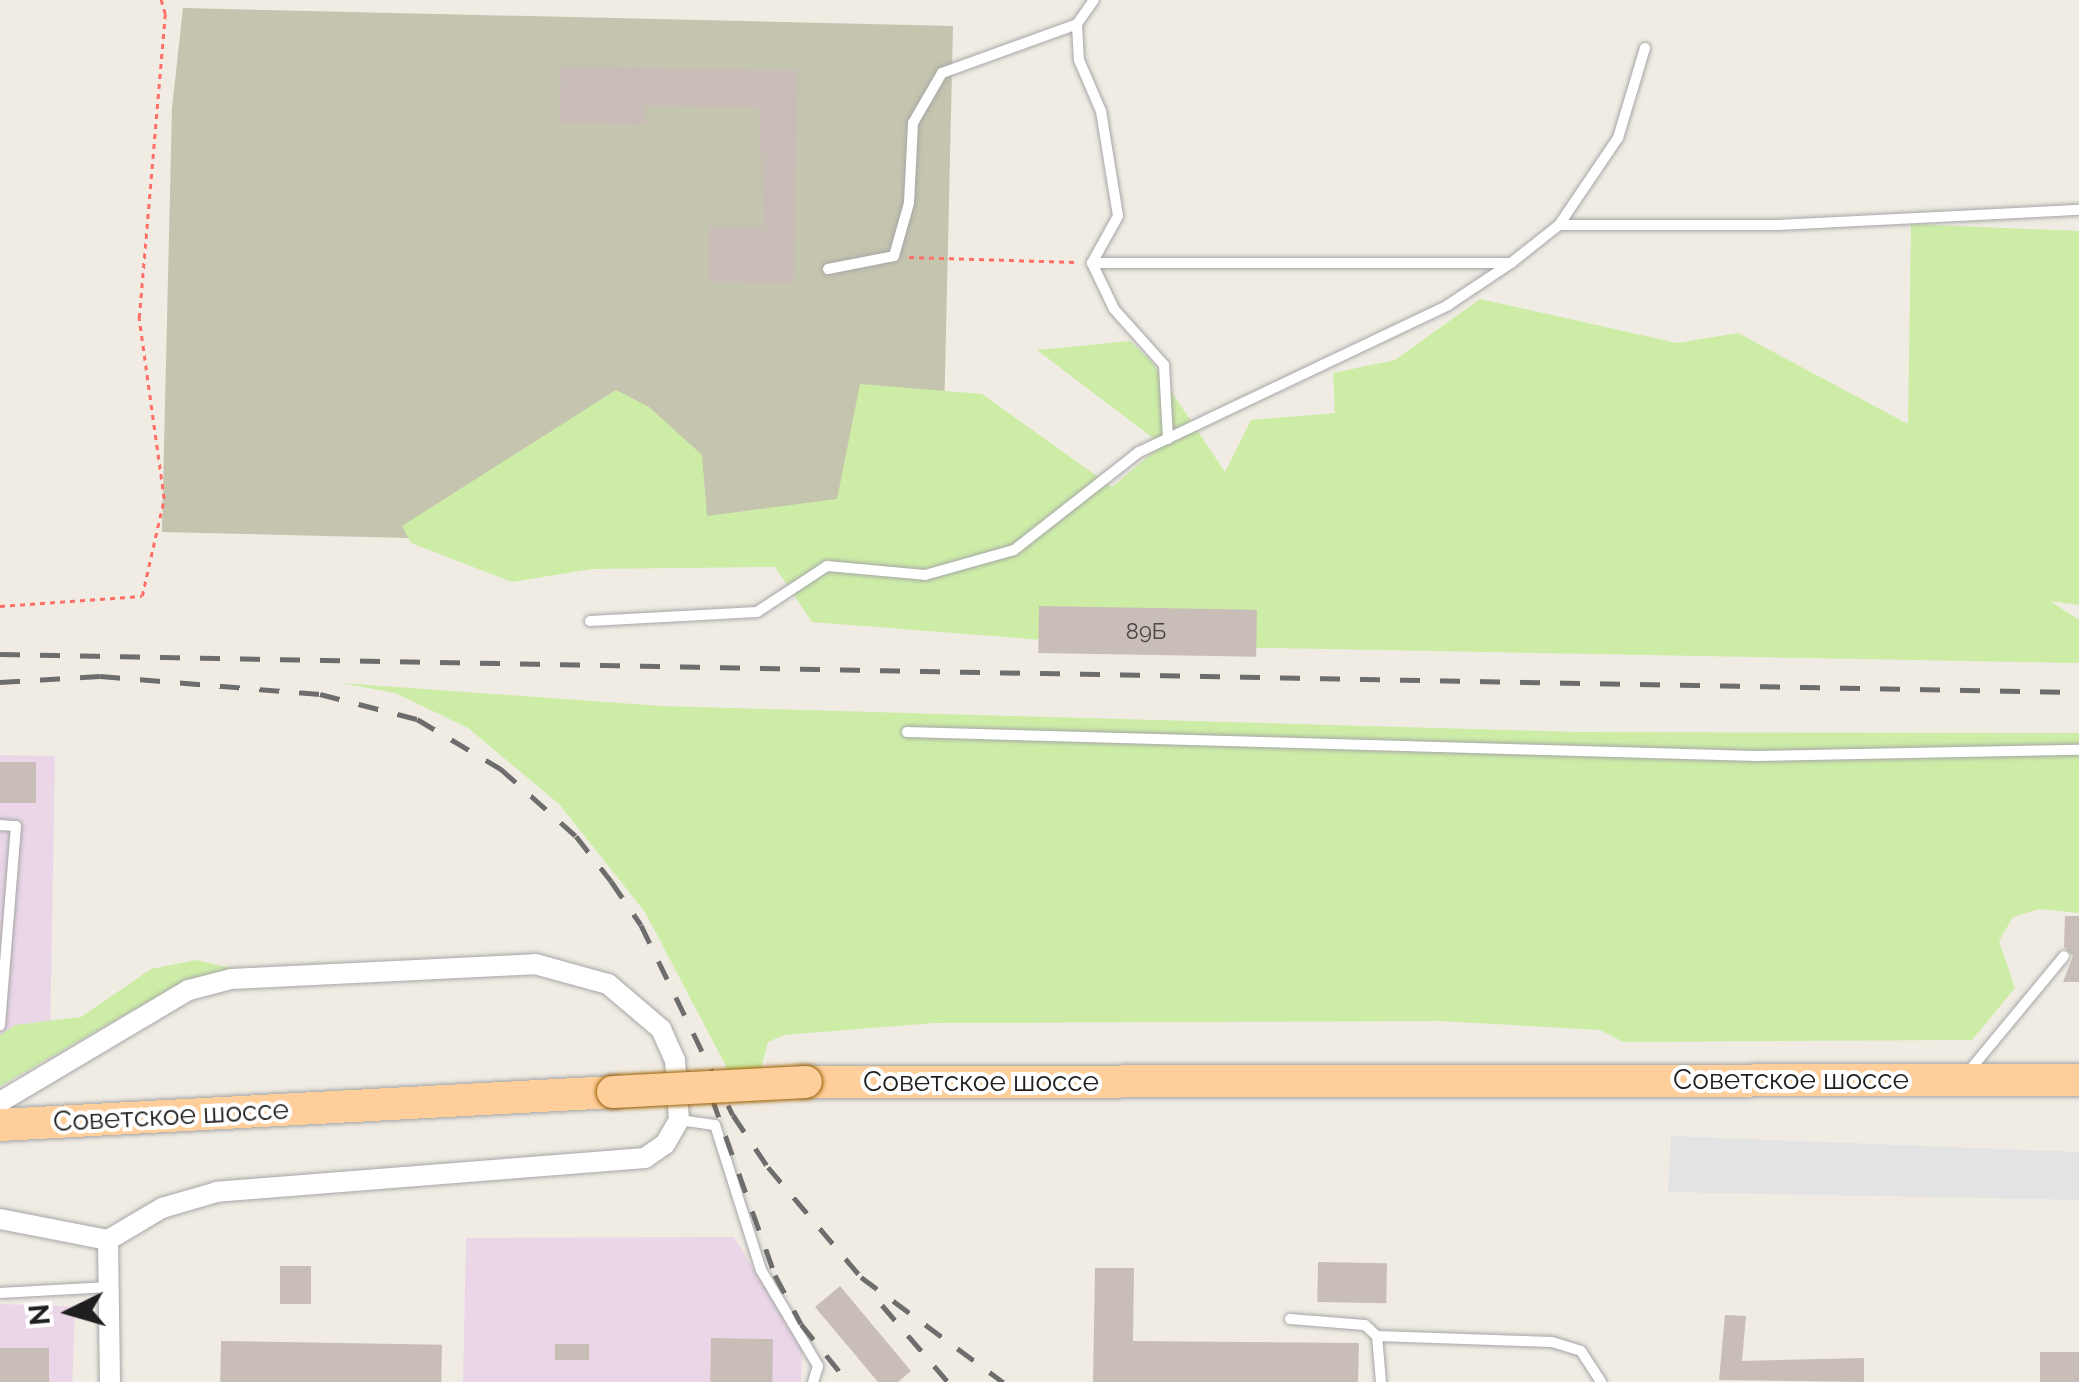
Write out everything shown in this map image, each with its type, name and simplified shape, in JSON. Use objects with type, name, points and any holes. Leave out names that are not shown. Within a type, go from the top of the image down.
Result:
[{"type":"main road","name":"Советское шоссе","points":[[0,1126],[806,1082],[2079,1080]]},
{"type":"street","points":[[0,1102],[189,990],[230,979],[536,964],[608,984],[661,1029],[675,1060],[679,1120],[666,1144],[645,1158],[216,1192],[162,1208],[108,1240],[0,1219]]},
{"type":"street","points":[[108,1240],[110,1382]]},
{"type":"lane","points":[[1092,262],[1118,216],[1101,111],[1078,60],[1078,24],[1094,0]]},
{"type":"lane","points":[[828,270],[894,256],[909,202],[913,123],[942,73],[1078,24]]},
{"type":"lane","points":[[590,621],[757,612],[827,566],[926,575],[1014,550],[1139,452],[1448,304],[1511,263],[1559,224],[1618,138],[1645,48]]},
{"type":"lane","points":[[1559,224],[1778,225],[2079,210]]},
{"type":"lane","points":[[1092,262],[1511,263]]},
{"type":"lane","points":[[1092,262],[1114,310],[1164,365],[1168,439]]},
{"type":"lane","points":[[907,732],[1757,756],[2079,750]]},
{"type":"lane","points":[[0,825],[16,826],[0,1026]]},
{"type":"lane","points":[[1962,1079],[2064,956]]},
{"type":"lane","points":[[679,1120],[716,1125],[761,1270],[818,1366],[813,1382]]},
{"type":"lane","points":[[0,1293],[109,1286]]},
{"type":"lane","points":[[1290,1319],[1364,1325],[1377,1336],[1552,1342],[1581,1351],[1601,1382]]},
{"type":"lane","points":[[1377,1336],[1381,1382]]},
{"type":"path","points":[[0,606],[142,596],[164,499],[139,318],[165,14],[161,0]]},
{"type":"path","points":[[894,256],[1092,262]]},
{"type":"shaded area","points":[[183,8],[953,26],[941,551],[162,532],[172,108]]},
{"type":"shaded area","points":[[0,755],[55,756],[50,1060],[0,1059]]},
{"type":"shaded area","points":[[1671,1136],[2079,1152],[2079,1200],[1668,1192]]},
{"type":"shaded area","points":[[734,1237],[802,1349],[801,1382],[463,1382],[466,1238]]},
{"type":"shaded area","points":[[0,1304],[75,1307],[72,1382],[0,1382]]},
{"type":"green space","points":[[1911,224],[2079,231],[2079,605],[2050,601],[2079,620],[2079,663],[1106,645],[812,622],[775,567],[592,569],[512,582],[411,543],[402,526],[616,390],[649,407],[702,455],[707,516],[837,499],[860,384],[982,394],[1112,487],[1162,445],[1037,350],[1130,341],[1151,361],[1225,472],[1251,420],[1335,413],[1333,373],[1395,360],[1480,299],[1677,343],[1738,333],[1908,424]]},
{"type":"green space","points":[[340,683],[661,706],[1577,732],[2079,733],[2079,913],[2039,909],[2013,917],[1999,941],[2015,988],[1972,1040],[1623,1042],[1600,1030],[1439,1021],[934,1023],[784,1035],[768,1042],[761,1068],[728,1070],[645,912],[559,804],[468,728],[395,693]]},
{"type":"green space","points":[[196,960],[240,970],[168,990],[0,1086],[0,1035],[15,1025],[81,1017],[151,969]]},
{"type":"building","points":[[561,66],[798,70],[794,284],[708,282],[709,226],[764,227],[759,108],[646,106],[646,125],[560,123]]},
{"type":"building","points":[[1039,606],[1257,610],[1256,657],[1038,653]]},
{"type":"building","points":[[0,762],[36,762],[36,803],[0,803]]},
{"type":"building","points":[[2065,916],[2079,916],[2079,982],[2063,982],[2073,956],[2064,947]]},
{"type":"building","points":[[1318,1262],[1387,1263],[1386,1303],[1317,1302]]},
{"type":"building","points":[[280,1266],[311,1266],[311,1304],[280,1304]]},
{"type":"building","points":[[1095,1268],[1134,1268],[1133,1341],[1359,1343],[1358,1382],[1093,1382]]},
{"type":"building","points":[[840,1286],[911,1371],[898,1382],[878,1382],[815,1307]]},
{"type":"building","points":[[1725,1315],[1746,1316],[1742,1361],[1864,1358],[1864,1382],[1719,1380]]},
{"type":"building","points":[[711,1338],[773,1339],[772,1382],[710,1382]]},
{"type":"building","points":[[221,1341],[442,1345],[441,1382],[220,1382]]},
{"type":"building","points":[[555,1344],[589,1344],[589,1360],[555,1360]]},
{"type":"building","points":[[0,1348],[49,1348],[49,1382],[0,1382]]},
{"type":"building","points":[[2040,1352],[2079,1352],[2079,1382],[2040,1382]]},
{"type":"railway","points":[[0,654],[2079,692]]},
{"type":"railway","points":[[0,682],[100,676],[320,694],[417,719],[501,769],[576,836],[641,925],[733,1115],[768,1167],[861,1277],[1003,1382]]},
{"type":"railway","points":[[712,1098],[775,1275],[801,1324],[848,1382]]},
{"type":"railway","points":[[882,1305],[948,1382]]}]
